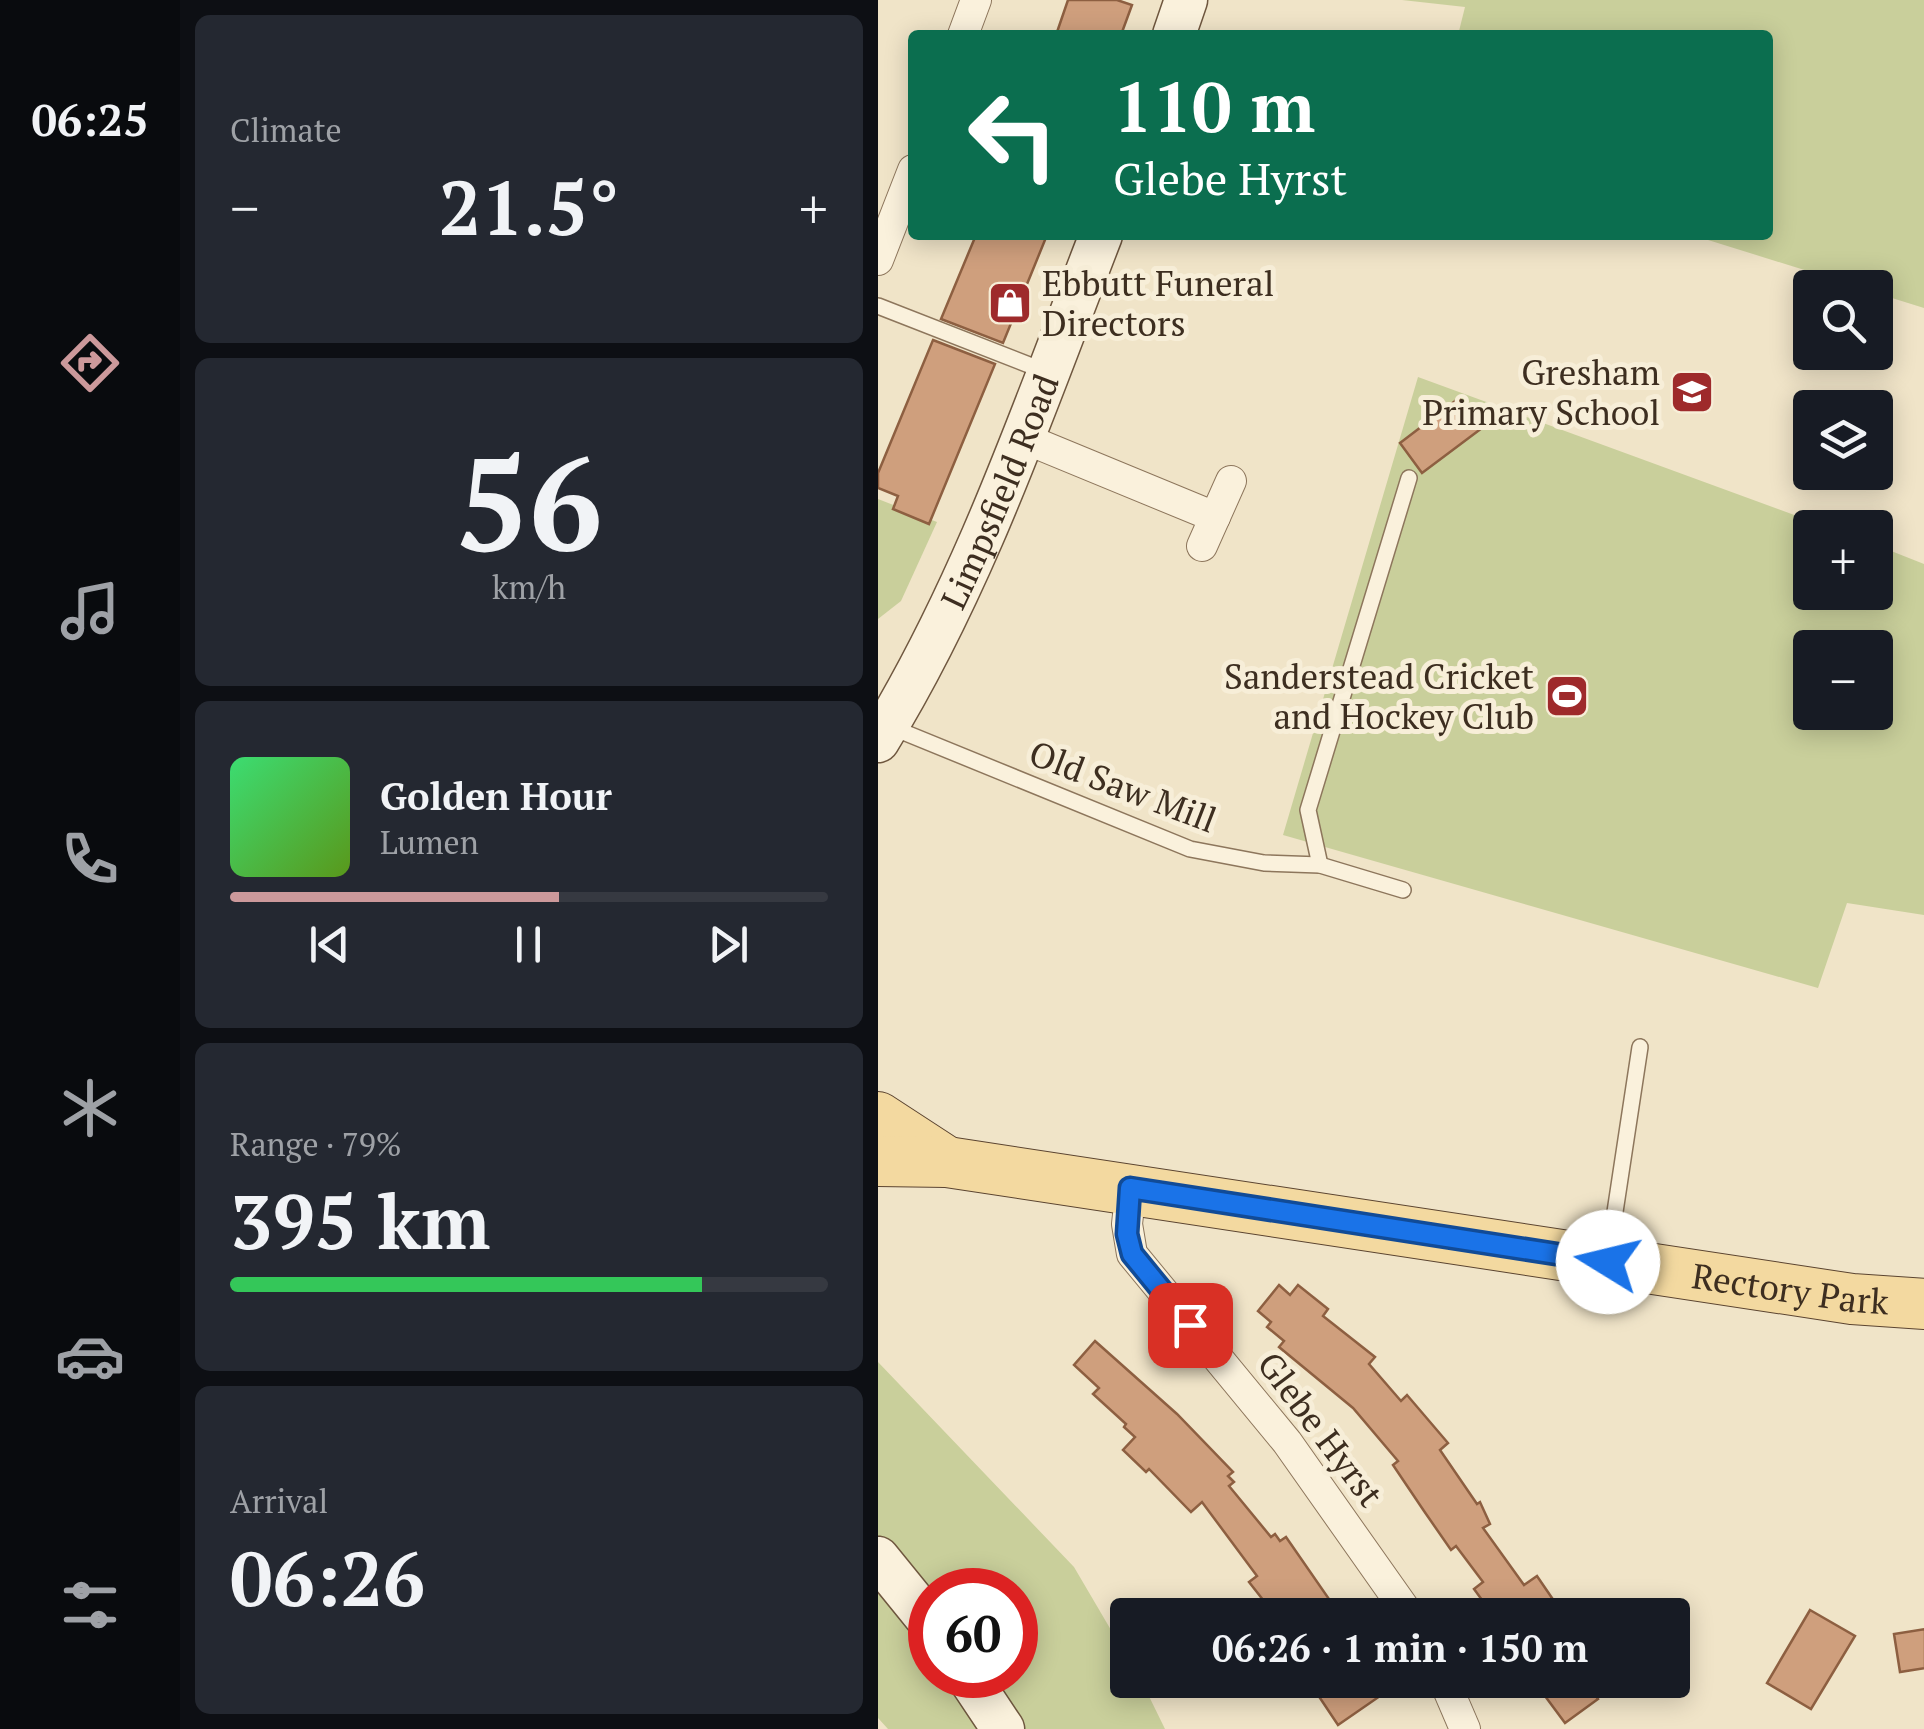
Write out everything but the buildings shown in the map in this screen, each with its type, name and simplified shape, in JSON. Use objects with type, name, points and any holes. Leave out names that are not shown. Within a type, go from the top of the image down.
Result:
[{"type":"main road","points":[[1176,30],[1186,0]]},
{"type":"main road","name":"Limpsfield Road","points":[[883,733],[965,574],[1100,240]]},
{"type":"main road","name":"Rectory Park","points":[[878,1117],[946,1162]]},
{"type":"main road","name":"Rectory Park","points":[[878,1160],[946,1162],[1852,1299],[1924,1304]]},
{"type":"main road","points":[[878,1558],[908,1595]]},
{"type":"main road","points":[[982,1698],[1003,1729]]},
{"type":"street","points":[[965,30],[976,0]]},
{"type":"street","points":[[878,260],[908,183]]},
{"type":"street","points":[[1022,437],[1215,517]]},
{"type":"street","points":[[1202,546],[1230,481]]},
{"type":"street","name":"Glebe Hyrst","points":[[1130,1188],[1127,1234],[1132,1254],[1287,1442],[1397,1598]]},
{"type":"street","points":[[1452,1698],[1465,1729]]},
{"type":"lane","points":[[878,306],[1047,372]]},
{"type":"lane","points":[[1320,865],[1308,810],[1409,478]]},
{"type":"lane","name":"Old Saw Mill","points":[[883,733],[1190,849],[1264,863],[1320,865],[1402,890]]},
{"type":"lane","points":[[1608,1262],[1640,1047]]},
{"type":"green space","points":[[1402,0],[1924,0],[1924,308],[1893,298],[1893,270],[1804,270],[1708,240],[1773,240],[1773,30],[1459,30],[1465,7]]},
{"type":"green space","name":"Sanderstead Cricket and Hockey Club","points":[[1418,377],[1793,515],[1793,610],[1893,610],[1893,552],[1924,564],[1924,915],[1847,903],[1818,988],[1283,835]]},
{"type":"green space","points":[[878,499],[937,522],[901,601],[878,619]]},
{"type":"green space","points":[[878,1362],[1074,1567],[1110,1628],[1110,1698],[1150,1698],[1165,1729],[888,1729],[878,1718]]},
{"type":"place","name":"Ebbutt Funeral Directors","points":[[1010,303]]},
{"type":"place","name":"Gresham Primary School","points":[[1692,392]]},
{"type":"place","name":"Sanderstead Cricket and Hockey Club","points":[[1567,696]]},
{"type":"route","points":[[1190,1325],[1132,1254],[1127,1234],[1130,1188],[1608,1262]]}]
